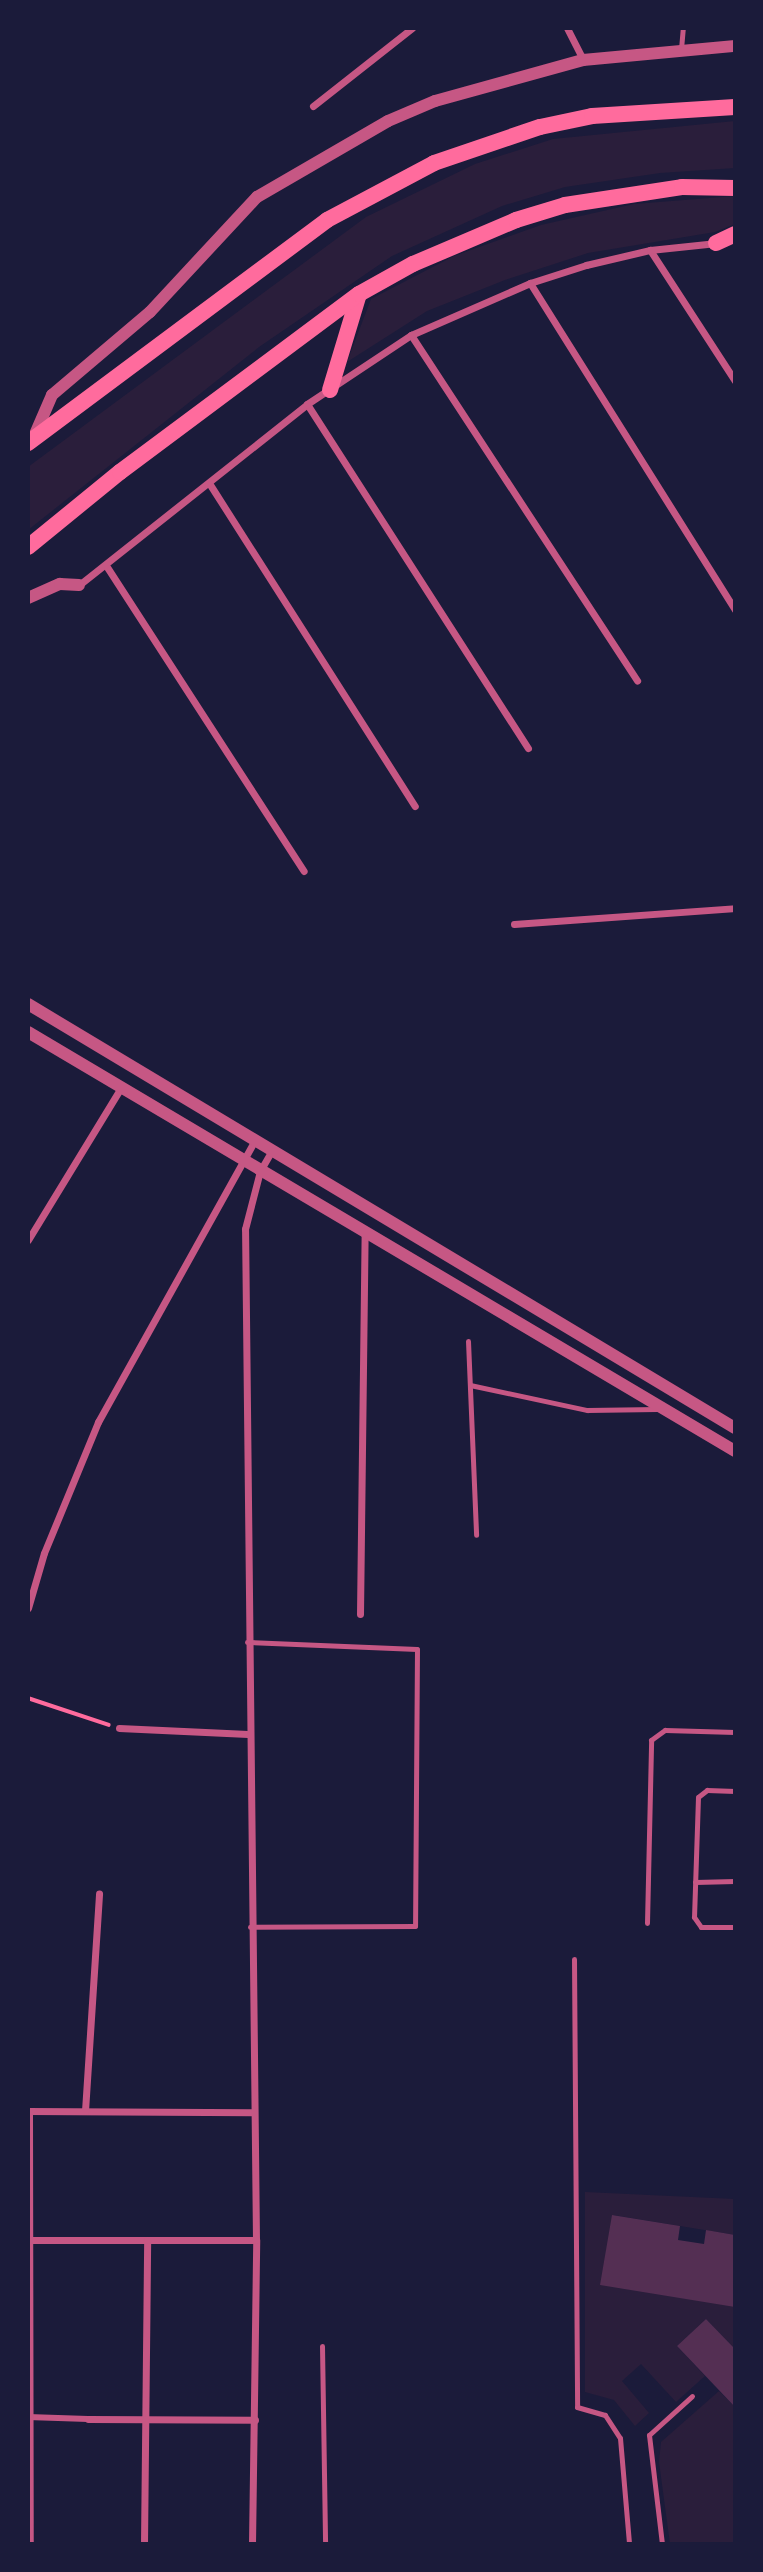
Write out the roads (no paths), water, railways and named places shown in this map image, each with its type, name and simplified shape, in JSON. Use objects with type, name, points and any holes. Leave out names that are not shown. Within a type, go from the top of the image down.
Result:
[{"type":"highway","points":[[30,439],[327,220],[433,163],[497,140],[592,116],[735,107]]},
{"type":"highway","points":[[28,547],[120,472],[359,294],[467,239],[565,205],[682,187],[735,188]]},
{"type":"highway","points":[[716,243],[735,234]]},
{"type":"highway","points":[[330,390],[359,294]]},
{"type":"street","points":[[313,106],[412,28]]},
{"type":"street","points":[[567,28],[583,60]]},
{"type":"street","points":[[30,439],[52,395],[150,312],[257,197],[388,121],[435,101],[583,60],[735,46]]},
{"type":"street","points":[[28,598],[60,584],[79,585],[107,567],[307,404],[411,335],[530,282],[650,250],[735,242]]},
{"type":"street","points":[[650,250],[735,381]]},
{"type":"street","points":[[530,282],[735,610]]},
{"type":"street","points":[[411,335],[636,681]]},
{"type":"street","points":[[307,404],[528,748]]},
{"type":"street","points":[[209,483],[415,806]]},
{"type":"street","points":[[107,567],[304,871]]},
{"type":"street","points":[[514,924],[735,908]]},
{"type":"street","points":[[28,1004],[254,1142],[735,1427]]},
{"type":"street","points":[[28,1032],[240,1161],[666,1408],[735,1451]]},
{"type":"street","points":[[28,1240],[120,1089]]},
{"type":"street","points":[[28,1608],[44,1553],[98,1422],[240,1161],[254,1142]]},
{"type":"street","points":[[252,2544],[256,2240],[252,2112],[245,1229],[260,1171],[271,1152]]},
{"type":"street","points":[[360,1614],[365,1232]]},
{"type":"street","points":[[120,1728],[248,1734]]},
{"type":"street","points":[[85,2111],[99,1893]]},
{"type":"street","points":[[30,2544],[28,2111],[252,2112]]},
{"type":"street","points":[[29,2240],[256,2240]]},
{"type":"street","points":[[144,2544],[148,2240]]},
{"type":"street","points":[[29,2417],[255,2420]]},
{"type":"lane","points":[[681,49],[683,28]]},
{"type":"lane","points":[[468,1341],[476,1535]]},
{"type":"lane","points":[[470,1385],[587,1410],[666,1408],[676,1393]]},
{"type":"lane","points":[[247,1642],[417,1649],[415,1926],[250,1927]]},
{"type":"lane","points":[[648,1923],[651,1740],[665,1730],[735,1732]]},
{"type":"lane","points":[[735,1791],[707,1790],[698,1797],[694,1917],[701,1927],[735,1927]]},
{"type":"lane","points":[[695,1882],[735,1881]]},
{"type":"lane","points":[[574,1959],[577,2407],[605,2415],[620,2438],[629,2544]]},
{"type":"lane","points":[[322,2346],[325,2544]]},
{"type":"lane","points":[[662,2544],[649,2435],[692,2396]]}]
